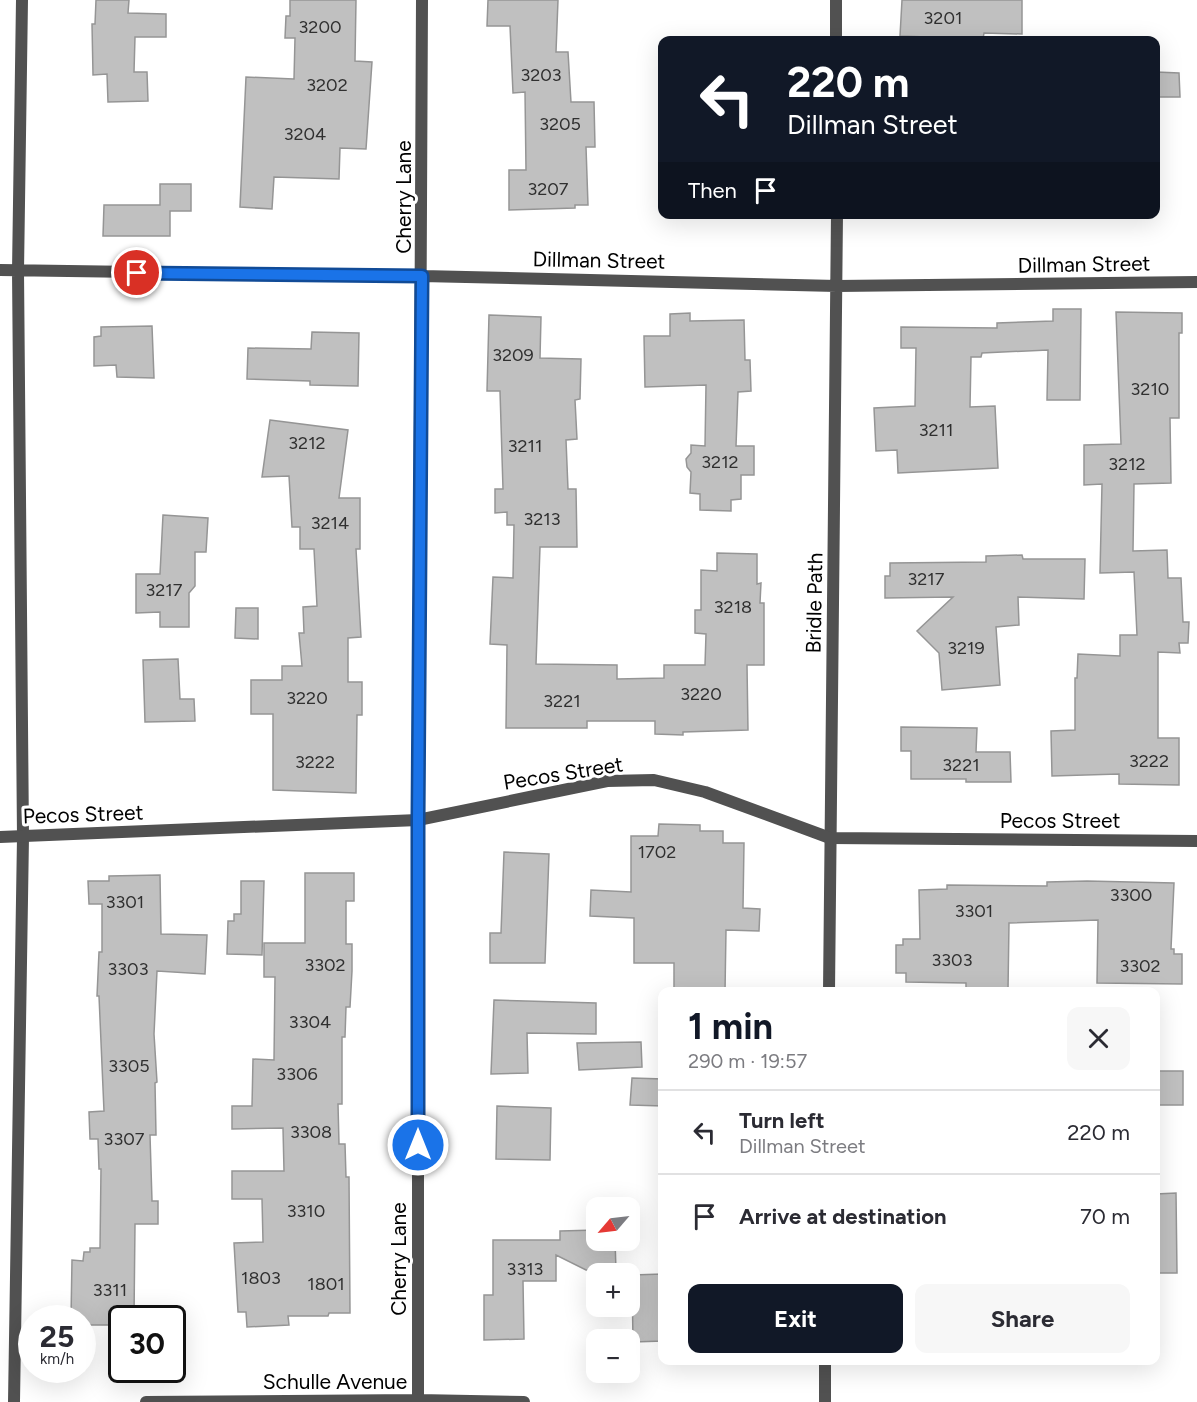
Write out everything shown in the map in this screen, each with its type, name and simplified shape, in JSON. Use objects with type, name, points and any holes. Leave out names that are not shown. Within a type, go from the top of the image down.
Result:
[{"type":"street","points":[[14,1402],[23,837],[18,271],[22,0]]},
{"type":"street","name":"Cherry Lane","points":[[418,1401],[418,820],[423,0]]},
{"type":"street","points":[[836,0],[836,36]]},
{"type":"street","name":"Bridle Path","points":[[829,987],[837,219]]},
{"type":"street","name":"Dillman Street","points":[[0,270],[422,276],[837,286],[1197,282]]},
{"type":"street","name":"Pecos Street","points":[[0,837],[418,820],[607,781],[654,780],[705,792],[830,838],[1197,841]]},
{"type":"street","points":[[825,1365],[825,1402]]},
{"type":"street","name":"Schulle Avenue","points":[[146,1402],[524,1402]]},
{"type":"building","points":[[96,0],[129,0],[128,13],[166,14],[166,37],[135,37],[134,72],[147,72],[148,101],[108,102],[107,74],[93,75],[92,24],[95,24]]},
{"type":"building","points":[[290,0],[356,0],[355,61],[372,62],[366,149],[340,148],[339,179],[274,177],[272,209],[240,207],[246,77],[294,79],[295,38],[285,38],[286,16],[290,16]]},
{"type":"building","points":[[488,0],[558,0],[556,52],[568,52],[571,102],[594,102],[595,147],[586,147],[588,205],[575,205],[575,208],[509,210],[509,170],[526,170],[525,92],[513,93],[510,26],[487,26]]},
{"type":"building","points":[[902,0],[1022,0],[1022,34],[900,36]]},
{"type":"building","points":[[1160,72],[1179,73],[1180,97],[1160,97]]},
{"type":"building","points":[[160,184],[191,184],[191,211],[170,211],[170,236],[103,236],[104,205],[160,205]]},
{"type":"building","points":[[1053,309],[1081,309],[1080,400],[1047,400],[1048,350],[982,353],[981,357],[971,357],[970,407],[995,406],[998,468],[898,473],[897,450],[876,451],[874,408],[915,406],[916,348],[901,348],[901,327],[997,328],[997,323],[1053,321]]},
{"type":"building","points":[[1116,312],[1182,313],[1182,333],[1179,333],[1179,418],[1170,418],[1171,483],[1134,484],[1133,551],[1167,550],[1168,578],[1181,578],[1183,622],[1189,622],[1188,643],[1179,643],[1180,653],[1158,652],[1158,738],[1179,738],[1179,785],[1119,784],[1119,774],[1052,776],[1051,731],[1075,730],[1075,678],[1077,678],[1078,654],[1120,656],[1120,635],[1137,635],[1134,572],[1100,573],[1102,484],[1084,485],[1084,445],[1121,444]]},
{"type":"building","points":[[690,313],[690,321],[744,320],[745,360],[750,360],[751,391],[738,392],[736,446],[754,446],[754,475],[741,475],[741,499],[731,500],[731,511],[700,510],[700,494],[690,493],[691,472],[687,467],[686,459],[691,453],[691,445],[705,446],[706,385],[645,387],[644,336],[670,336],[670,314]]},
{"type":"building","points":[[489,315],[541,317],[540,358],[581,359],[580,399],[575,400],[577,439],[566,440],[568,489],[576,489],[577,547],[540,547],[536,664],[617,665],[617,679],[664,678],[664,665],[705,665],[706,634],[695,633],[695,610],[701,610],[701,570],[717,571],[717,553],[757,554],[757,584],[761,583],[760,603],[764,603],[764,665],[747,665],[748,730],[683,732],[683,735],[655,734],[655,721],[587,721],[587,728],[506,728],[507,645],[490,644],[493,577],[513,578],[514,525],[507,525],[507,512],[495,513],[495,489],[503,489],[500,391],[487,391]]},
{"type":"building","points":[[152,326],[154,378],[117,377],[116,365],[94,366],[94,337],[101,336],[101,327]]},
{"type":"building","points":[[312,332],[359,333],[358,386],[310,385],[310,381],[247,379],[248,348],[311,349]]},
{"type":"building","points":[[270,420],[348,430],[339,498],[360,498],[360,549],[356,549],[361,637],[348,638],[348,682],[362,682],[362,715],[357,715],[356,793],[273,790],[273,714],[251,714],[251,680],[282,680],[282,666],[302,666],[299,633],[304,633],[303,607],[317,606],[314,549],[300,549],[300,527],[292,527],[289,476],[262,477]]},
{"type":"building","points":[[163,515],[208,518],[206,552],[195,552],[195,586],[189,593],[189,627],[160,627],[160,612],[136,613],[136,574],[160,574]]},
{"type":"building","points":[[1022,555],[1023,559],[1085,559],[1084,599],[1018,597],[1019,625],[996,627],[1000,685],[942,690],[939,653],[917,631],[953,597],[885,598],[885,576],[890,576],[890,563],[986,562],[986,556]]},
{"type":"building","points":[[236,608],[258,608],[258,639],[235,638]]},
{"type":"building","points":[[178,659],[180,699],[194,699],[195,721],[145,722],[143,660]]},
{"type":"building","points":[[901,727],[977,728],[976,752],[1010,752],[1011,782],[911,779],[911,751],[901,751]]},
{"type":"building","points":[[659,824],[700,825],[700,831],[723,831],[723,843],[744,843],[743,908],[760,909],[759,931],[726,930],[725,987],[674,987],[674,963],[634,963],[634,918],[590,916],[591,890],[631,892],[631,836],[658,836]]},
{"type":"building","points":[[504,852],[549,854],[545,963],[490,963],[490,933],[501,933]]},
{"type":"building","points":[[305,873],[354,873],[354,901],[346,901],[346,944],[352,944],[352,971],[350,1007],[346,1007],[345,1037],[342,1037],[342,1104],[338,1104],[339,1144],[345,1144],[346,1177],[349,1177],[350,1313],[329,1313],[328,1316],[288,1316],[289,1325],[247,1327],[246,1312],[238,1312],[234,1243],[263,1242],[262,1199],[232,1199],[232,1171],[284,1171],[283,1128],[232,1129],[232,1106],[252,1106],[253,1059],[274,1060],[275,977],[264,977],[264,943],[305,943]]},
{"type":"building","points":[[160,875],[161,934],[207,935],[205,974],[157,971],[154,1034],[157,1082],[155,1083],[156,1135],[150,1135],[152,1201],[158,1201],[158,1224],[135,1224],[134,1305],[108,1305],[108,1325],[96,1325],[96,1305],[71,1305],[72,1260],[83,1261],[84,1252],[90,1252],[90,1248],[100,1248],[101,1169],[99,1169],[98,1139],[90,1139],[89,1112],[104,1111],[99,996],[97,996],[99,952],[102,952],[102,904],[89,904],[88,881],[109,881],[109,876]]},
{"type":"building","points":[[241,881],[264,881],[262,955],[227,954],[228,921],[234,921],[234,914],[241,914]]},
{"type":"building","points":[[1047,882],[1174,883],[1171,949],[1174,949],[1174,954],[1182,954],[1182,984],[1097,983],[1098,920],[1009,923],[1008,987],[966,987],[966,983],[906,982],[906,973],[896,973],[896,945],[903,945],[903,939],[920,939],[919,890],[947,889],[947,885],[1047,886]]},
{"type":"building","points":[[494,1000],[596,1003],[596,1034],[527,1033],[528,1073],[491,1074]]},
{"type":"building","points":[[641,1042],[642,1067],[579,1070],[577,1043]]},
{"type":"building","points":[[1160,1071],[1183,1071],[1183,1105],[1160,1105]]},
{"type":"building","points":[[632,1078],[658,1079],[658,1106],[630,1105]]},
{"type":"building","points":[[497,1106],[551,1108],[550,1160],[496,1159]]},
{"type":"building","points":[[1176,1193],[1177,1273],[1160,1273],[1160,1194]]},
{"type":"building","points":[[586,1230],[586,1251],[615,1251],[616,1263],[586,1263],[586,1270],[556,1255],[556,1281],[523,1281],[524,1339],[484,1340],[484,1295],[493,1295],[493,1240],[560,1240],[560,1231]]},
{"type":"building","points":[[658,1274],[658,1341],[640,1342],[640,1329],[633,1329],[633,1317],[640,1317],[640,1275]]},
{"type":"route","points":[[137,273],[422,276],[418,1145]]}]
